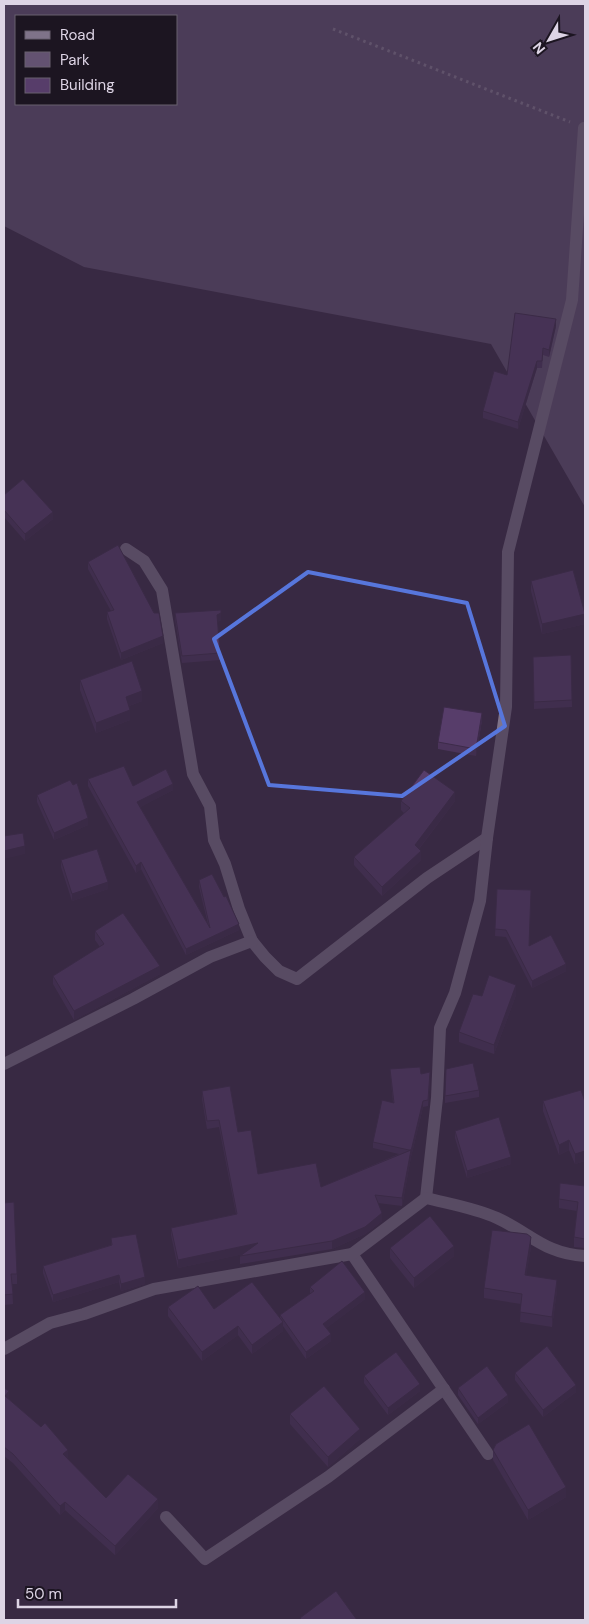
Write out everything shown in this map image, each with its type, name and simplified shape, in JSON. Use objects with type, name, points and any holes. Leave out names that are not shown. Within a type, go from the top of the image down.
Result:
[{"type":"street","points":[[4,1349],[50,1322],[84,1314],[154,1290],[352,1254],[426,1198],[437,1098],[440,1028],[455,993],[480,901],[486,838],[506,707],[508,552],[572,300],[584,128]]},
{"type":"street","points":[[126,549],[144,561],[162,590],[193,774],[210,806],[214,840],[225,864],[239,909],[252,941],[279,971],[297,979],[427,878],[486,838]]},
{"type":"street","points":[[4,1064],[133,999],[210,957],[252,941]]},
{"type":"street","points":[[426,1198],[498,1218],[539,1245],[574,1255],[585,1256]]},
{"type":"street","points":[[352,1254],[488,1454]]},
{"type":"street","points":[[166,1517],[205,1559],[328,1477],[444,1388]]},
{"type":"path","points":[[333,29],[584,128]]},
{"type":"highlighted area","points":[[308,572],[467,603],[505,726],[402,796],[269,785],[214,639]]},
{"type":"green space","points":[[4,4],[585,4],[585,507],[491,344],[84,267],[4,226]]},
{"type":"building","points":[[515,313],[556,319],[549,350],[543,348],[542,361],[537,361],[518,422],[483,411],[494,371],[507,375]]},
{"type":"building","points":[[23,479],[53,512],[25,534],[4,510],[4,495]]},
{"type":"building","points":[[118,545],[154,613],[159,613],[163,636],[121,653],[107,612],[114,610],[88,562]]},
{"type":"building","points":[[573,570],[585,614],[542,624],[531,581]]},
{"type":"building","points":[[221,610],[221,613],[217,615],[220,653],[182,656],[175,613]]},
{"type":"building","points":[[571,655],[572,700],[534,702],[533,657]]},
{"type":"building","points":[[132,661],[142,691],[126,697],[130,710],[96,723],[80,680]]},
{"type":"building","points":[[444,707],[482,713],[476,749],[438,742]]},
{"type":"building","points":[[124,766],[133,786],[166,769],[173,784],[137,802],[210,928],[199,880],[212,874],[224,897],[226,896],[239,924],[186,949],[141,862],[136,866],[88,779]]},
{"type":"building","points":[[424,770],[455,792],[415,845],[421,851],[382,887],[354,857],[410,808],[401,801]]},
{"type":"building","points":[[70,780],[73,785],[77,783],[88,818],[54,833],[37,795]]},
{"type":"building","points":[[23,833],[25,846],[4,851],[4,836]]},
{"type":"building","points":[[97,849],[108,882],[72,894],[61,860]]},
{"type":"building","points":[[497,889],[531,890],[529,946],[551,935],[566,964],[532,981],[506,930],[495,929]]},
{"type":"building","points":[[123,913],[160,966],[74,1011],[53,976],[104,944],[95,931]]},
{"type":"building","points":[[489,975],[516,985],[494,1045],[459,1032],[473,994],[482,996]]},
{"type":"building","points":[[473,1063],[479,1090],[445,1096],[446,1069]]},
{"type":"building","points":[[420,1067],[421,1074],[430,1072],[428,1100],[423,1101],[411,1151],[373,1142],[382,1100],[394,1103],[390,1069]]},
{"type":"building","points":[[230,1086],[238,1132],[251,1130],[258,1174],[316,1163],[321,1187],[411,1150],[402,1198],[375,1195],[382,1213],[365,1227],[332,1241],[240,1256],[258,1243],[178,1260],[171,1228],[237,1214],[219,1120],[207,1121],[202,1091]]},
{"type":"building","points":[[581,1090],[585,1102],[585,1151],[575,1154],[569,1140],[559,1145],[543,1101]]},
{"type":"building","points":[[499,1117],[511,1157],[467,1171],[455,1131]]},
{"type":"building","points":[[560,1183],[585,1186],[585,1239],[574,1237],[578,1202],[559,1199]]},
{"type":"building","points":[[14,1202],[17,1274],[11,1274],[13,1294],[4,1295],[4,1203]]},
{"type":"building","points":[[430,1216],[454,1246],[414,1278],[390,1248]]},
{"type":"building","points":[[492,1230],[527,1234],[531,1237],[525,1275],[557,1280],[552,1317],[520,1312],[522,1294],[484,1288]]},
{"type":"building","points":[[136,1234],[145,1277],[121,1284],[119,1275],[53,1295],[43,1266],[112,1245],[111,1238]]},
{"type":"building","points":[[342,1261],[365,1292],[323,1324],[331,1334],[306,1352],[280,1315],[314,1291],[310,1287]]},
{"type":"building","points":[[252,1282],[283,1322],[252,1345],[238,1326],[202,1352],[168,1307],[198,1286],[214,1309]]},
{"type":"building","points":[[547,1346],[576,1385],[543,1410],[515,1373]]},
{"type":"building","points":[[396,1352],[420,1384],[388,1408],[364,1376]]},
{"type":"building","points":[[487,1366],[508,1395],[478,1418],[458,1388]]},
{"type":"building","points":[[324,1386],[360,1429],[328,1457],[290,1414]]},
{"type":"building","points":[[4,1388],[9,1391],[5,1396],[41,1427],[45,1423],[68,1450],[63,1454],[106,1498],[128,1474],[158,1499],[115,1546],[65,1502],[60,1506],[13,1454],[4,1447]]},
{"type":"building","points":[[529,1424],[566,1487],[528,1510],[493,1450],[496,1444]]},
{"type":"building","points":[[336,1591],[357,1620],[301,1620],[300,1618]]}]
